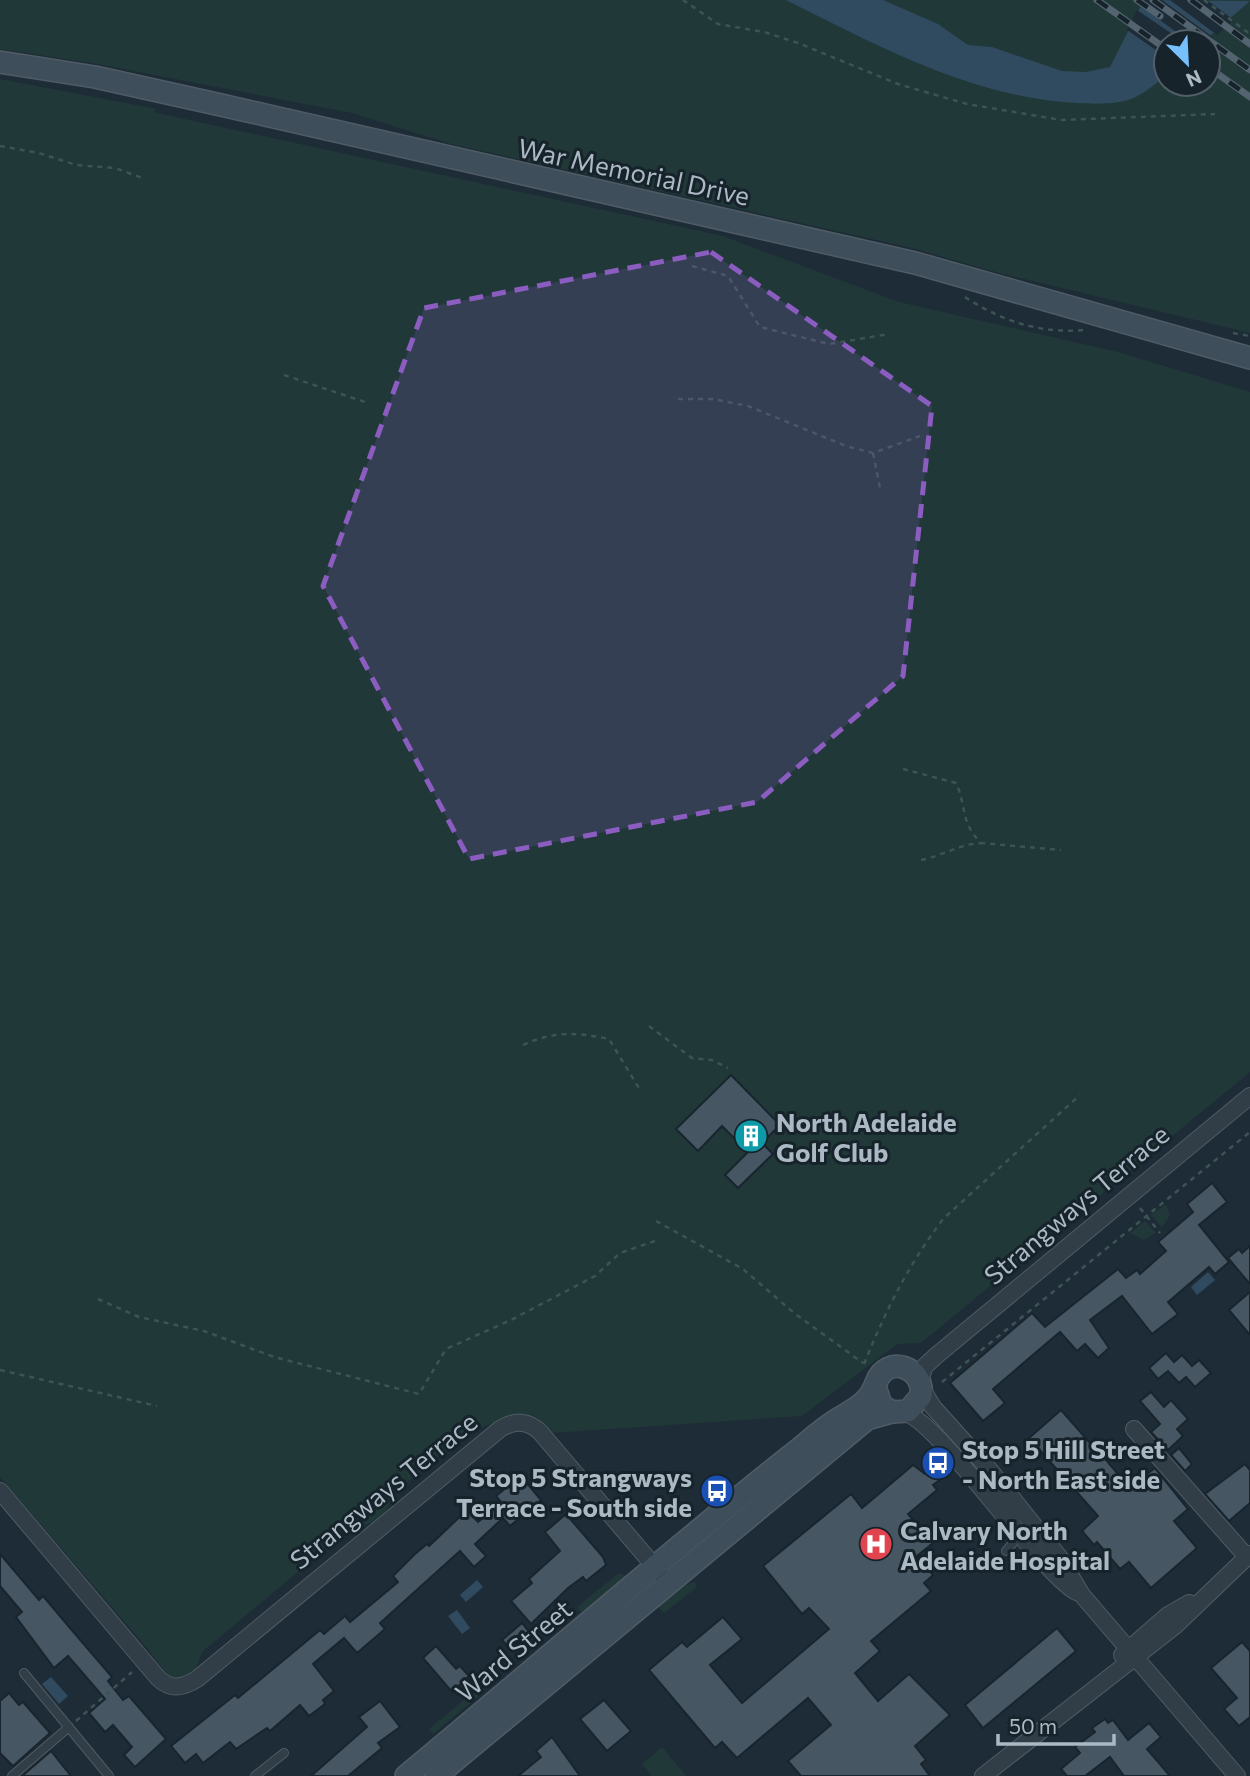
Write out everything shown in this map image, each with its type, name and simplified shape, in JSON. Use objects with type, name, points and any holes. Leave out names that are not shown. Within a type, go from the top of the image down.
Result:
[{"type":"street","name":"War Memorial Drive","points":[[0,62],[96,78],[209,102],[915,263],[1250,358]]},
{"type":"street","name":"Strangways Terrace","points":[[916,1379],[925,1366],[1250,1096]]},
{"type":"street","points":[[661,1574],[814,1449],[866,1402],[886,1369],[916,1379],[933,1407],[989,1469],[1060,1558],[1082,1595],[1237,1776]]},
{"type":"street","points":[[814,1449],[867,1419],[897,1412],[918,1402],[916,1379]]},
{"type":"street","points":[[875,1386],[877,1399],[897,1412],[920,1419],[1047,1568],[1082,1595]]},
{"type":"street","name":"Strangways Terrace","points":[[0,1491],[144,1661],[169,1686],[183,1686],[197,1679],[500,1429],[513,1423],[525,1423],[540,1432],[661,1574]]},
{"type":"street","points":[[983,1776],[1133,1653],[1175,1626],[1206,1593],[1248,1556],[1134,1429]]},
{"type":"street","name":"Ward Street","points":[[406,1776],[523,1691],[661,1574]]},
{"type":"street","name":"Ward Street","points":[[436,1776],[523,1691]]},
{"type":"lane","points":[[956,1459],[970,1447]]},
{"type":"lane","points":[[989,1469],[992,1487],[1016,1516],[1019,1536],[1006,1551]]},
{"type":"lane","points":[[24,1673],[109,1776]]},
{"type":"lane","points":[[12,1776],[69,1727]]},
{"type":"lane","points":[[255,1776],[284,1753]]},
{"type":"path","points":[[683,0],[718,24],[764,32],[898,84],[967,104],[1061,120],[1215,114]]},
{"type":"path","points":[[1204,0],[1250,34]]},
{"type":"path","points":[[0,146],[39,153],[76,165],[115,167],[145,179]]},
{"type":"path","points":[[692,267],[727,275],[760,327],[829,344],[889,334]]},
{"type":"path","points":[[284,375],[365,402]]},
{"type":"path","points":[[678,399],[713,399],[748,406],[846,446],[873,453],[920,436]]},
{"type":"path","points":[[873,453],[880,488]]},
{"type":"path","points":[[903,769],[942,777],[956,783],[961,794],[965,822],[981,843]]},
{"type":"path","points":[[921,860],[943,856],[968,844],[981,843],[1061,850]]},
{"type":"path","points":[[649,1026],[692,1058],[712,1060],[728,1068]]},
{"type":"path","points":[[523,1045],[546,1035],[577,1032],[608,1039],[640,1090]]},
{"type":"path","points":[[656,1221],[743,1269],[794,1313],[864,1364],[888,1305],[925,1242],[944,1219],[1080,1095]]},
{"type":"path","points":[[942,1382],[1250,1132]]},
{"type":"path","points":[[1129,1196],[1160,1233]]},
{"type":"path","points":[[98,1299],[139,1317],[204,1331],[274,1357],[419,1394],[446,1349],[511,1320],[595,1276],[620,1253],[658,1240]]},
{"type":"path","points":[[0,1370],[157,1406]]},
{"type":"path","points":[[69,1727],[144,1661]]},
{"type":"highlighted area","points":[[711,252],[932,406],[903,676],[757,802],[469,859],[323,586],[424,308]]},
{"type":"green space","points":[[0,0],[1250,0],[1250,333],[999,273],[912,248],[451,144],[352,113],[97,64],[0,49]]},
{"type":"green space","points":[[0,79],[157,109],[153,112],[723,236],[899,302],[1118,352],[1250,392],[1250,1072],[921,1343],[897,1344],[802,1416],[553,1433],[536,1417],[520,1414],[468,1432],[399,1489],[379,1521],[351,1528],[203,1651],[193,1673],[179,1680],[171,1680],[148,1649],[0,1477]]},
{"type":"green space","points":[[1166,1204],[1170,1215],[1162,1228],[1151,1215]]},
{"type":"green space","points":[[1145,1221],[1156,1233],[1144,1240],[1130,1233]]},
{"type":"green space","points":[[619,1573],[629,1578],[599,1603],[581,1612],[577,1607]]},
{"type":"green space","points":[[695,1582],[697,1587],[664,1613],[657,1606],[680,1587]]},
{"type":"green space","points":[[476,1690],[480,1695],[433,1734],[429,1729]]},
{"type":"green space","points":[[662,1747],[686,1776],[652,1776],[642,1764]]},
{"type":"water","points":[[786,0],[883,0],[938,24],[968,45],[992,47],[1062,71],[1086,72],[1110,67],[1144,0],[1250,1],[1219,28],[1152,28],[1152,87],[1130,100],[1115,103],[1039,99],[1001,91],[927,67]]},
{"type":"water","points":[[1208,1272],[1215,1280],[1197,1295],[1191,1287]]},
{"type":"water","points":[[477,1580],[483,1587],[466,1602],[460,1595]]},
{"type":"water","points":[[457,1610],[470,1628],[462,1634],[448,1616]]},
{"type":"water","points":[[51,1677],[68,1696],[59,1704],[42,1684]]},
{"type":"pier","points":[[1140,0],[1162,0],[1200,28],[1171,28],[1139,5]]},
{"type":"pier","points":[[1170,0],[1207,0],[1234,20],[1222,31],[1222,28],[1208,28]]},
{"type":"pier","points":[[1137,10],[1163,28],[1152,28],[1152,47],[1127,30]]},
{"type":"building","name":"North Adelaide Golf Club","points":[[731,1075],[780,1125],[762,1143],[773,1154],[738,1188],[725,1175],[748,1152],[722,1126],[698,1151],[676,1129]]},
{"type":"building","points":[[1212,1183],[1227,1202],[1199,1225],[1229,1262],[1215,1274],[1209,1267],[1168,1302],[1178,1314],[1152,1334],[1122,1296],[1090,1320],[1109,1348],[1098,1358],[1085,1344],[1077,1351],[1060,1332],[993,1389],[1005,1403],[983,1421],[950,1383],[1032,1313],[1045,1327],[1118,1269],[1126,1278],[1137,1270],[1140,1274],[1166,1251],[1158,1242],[1193,1212],[1187,1204]]},
{"type":"building","points":[[1250,1246],[1250,1284],[1228,1258],[1239,1249],[1242,1253]]},
{"type":"building","points":[[1250,1292],[1250,1335],[1229,1310]]},
{"type":"building","points":[[1166,1353],[1174,1362],[1182,1355],[1192,1366],[1199,1360],[1211,1373],[1195,1387],[1186,1377],[1179,1383],[1168,1371],[1158,1379],[1149,1368]]},
{"type":"building","points":[[1151,1392],[1164,1407],[1171,1400],[1188,1419],[1177,1429],[1183,1436],[1168,1450],[1151,1432],[1160,1424],[1140,1401]]},
{"type":"building","points":[[1061,1410],[1090,1443],[1095,1438],[1104,1449],[1100,1453],[1129,1487],[1155,1468],[1188,1509],[1174,1521],[1197,1548],[1151,1588],[1129,1562],[1120,1569],[1097,1542],[1094,1545],[1082,1531],[1098,1516],[1029,1438]]},
{"type":"building","points":[[1179,1448],[1192,1464],[1185,1471],[1171,1455]]},
{"type":"building","points":[[1245,1464],[1250,1470],[1250,1503],[1229,1521],[1205,1494]]},
{"type":"building","points":[[913,1465],[925,1474],[932,1468],[941,1479],[933,1485],[937,1490],[908,1514],[933,1543],[917,1556],[933,1575],[924,1583],[931,1591],[871,1641],[880,1651],[855,1673],[878,1701],[909,1674],[950,1715],[915,1746],[926,1760],[921,1764],[930,1776],[801,1776],[788,1761],[831,1725],[808,1698],[737,1758],[722,1742],[715,1748],[649,1670],[682,1642],[687,1647],[723,1617],[742,1639],[710,1665],[742,1703],[829,1629],[809,1608],[802,1614],[763,1566],[851,1494],[862,1508]]},
{"type":"building","points":[[521,1476],[541,1500],[510,1526],[503,1518],[475,1544],[486,1556],[474,1567],[460,1551],[380,1623],[385,1629],[357,1653],[344,1638],[313,1664],[334,1691],[323,1700],[325,1704],[309,1716],[300,1705],[270,1731],[267,1728],[236,1749],[230,1742],[203,1763],[196,1754],[185,1763],[171,1746],[235,1695],[238,1698],[320,1630],[324,1634],[345,1616],[350,1622],[398,1582],[393,1576],[415,1554],[427,1544],[429,1546],[467,1510],[478,1522],[502,1503],[496,1496]]},
{"type":"building","points":[[566,1514],[603,1557],[606,1565],[586,1581],[583,1577],[568,1588],[531,1624],[511,1601],[532,1583],[529,1579],[560,1551],[545,1532]]},
{"type":"building","points":[[0,1554],[39,1600],[43,1596],[112,1677],[108,1681],[123,1700],[129,1696],[166,1739],[135,1767],[124,1755],[132,1747],[113,1725],[105,1732],[89,1713],[105,1699],[68,1656],[54,1668],[16,1617],[22,1612],[0,1586]]},
{"type":"building","points":[[522,1623],[530,1633],[510,1649],[502,1640]]},
{"type":"building","points":[[1057,1628],[1076,1651],[983,1728],[965,1705]]},
{"type":"building","points":[[1242,1642],[1250,1651],[1250,1717],[1239,1726],[1224,1709],[1237,1698],[1211,1668]]},
{"type":"building","points":[[436,1646],[456,1669],[460,1666],[469,1676],[452,1692],[423,1658]]},
{"type":"building","points":[[9,1693],[19,1705],[23,1702],[50,1733],[13,1766],[0,1753],[0,1701]]},
{"type":"building","points":[[604,1700],[631,1731],[607,1751],[580,1719]]},
{"type":"building","points":[[380,1701],[400,1727],[378,1743],[382,1748],[348,1776],[311,1776],[367,1727],[359,1717]]},
{"type":"building","points":[[1105,1719],[1108,1723],[1113,1720],[1128,1740],[1149,1723],[1161,1737],[1147,1749],[1170,1776],[1124,1776],[1110,1757],[1085,1776],[1067,1776],[1061,1769],[1080,1753],[1075,1747],[1095,1732],[1092,1728]]},
{"type":"building","points":[[552,1737],[580,1776],[518,1776],[541,1757],[536,1751]]},
{"type":"building","points":[[51,1751],[71,1776],[22,1776]]},
{"type":"railway","points":[[1097,0],[1152,39]]},
{"type":"railway","points":[[1137,0],[1160,16]]},
{"type":"railway","points":[[1153,0],[1250,70]]},
{"type":"railway","points":[[1191,0],[1250,44]]},
{"type":"railway","points":[[1222,77],[1250,97]]},
{"type":"place","name":"North Adelaide Golf Club","points":[[751,1136]]},
{"type":"place","name":"Stop 5 Hill Street - North East side","points":[[938,1463]]},
{"type":"place","name":"Stop 5 Strangways Terrace - South side","points":[[717,1491]]},
{"type":"place","name":"Calvary North Adelaide Hospital","points":[[876,1544]]}]
